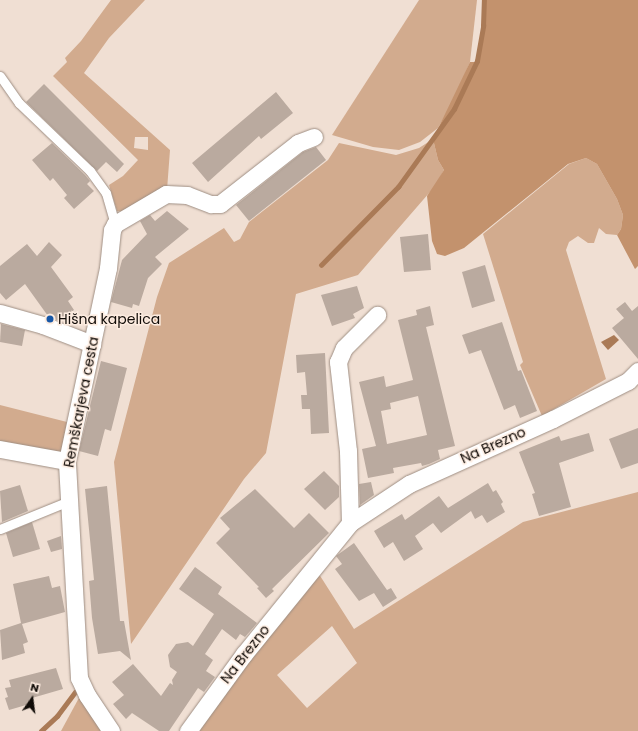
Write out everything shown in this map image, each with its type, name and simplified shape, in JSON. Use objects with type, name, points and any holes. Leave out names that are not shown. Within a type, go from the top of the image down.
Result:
[{"type":"street","points":[[115,224],[166,194],[187,195],[211,204],[220,204],[298,143],[314,137]]},
{"type":"street","name":"Remškarjeva cesta","points":[[111,731],[87,695],[79,678],[67,461],[92,344],[115,224]]},
{"type":"street","points":[[0,313],[43,325],[92,344]]},
{"type":"street","points":[[350,523],[348,451],[338,362],[344,348],[377,315]]},
{"type":"street","name":"Na Brezno","points":[[188,731],[244,654],[350,523],[409,484],[560,415],[628,381],[638,371]]},
{"type":"street","points":[[0,449],[67,461]]},
{"type":"lane","points":[[0,76],[19,103],[90,171],[106,193],[115,224]]},
{"type":"lane","points":[[0,529],[69,500]]},
{"type":"shaded area","points":[[111,0],[145,0],[109,38],[84,73],[170,150],[167,190],[125,212],[117,211],[109,185],[123,176],[138,160],[53,76],[67,62],[65,58],[81,41]],"holes":[[[135,137],[148,137],[148,150],[134,148]]]},
{"type":"shaded area","points":[[419,0],[477,0],[470,62],[454,100],[438,128],[420,142],[399,150],[373,147],[332,135]]},
{"type":"shaded area","points":[[485,0],[638,0],[638,266],[635,269],[617,235],[621,229],[623,215],[617,199],[597,164],[586,158],[568,164],[464,248],[445,256],[437,254],[432,241],[427,196],[444,170],[438,160],[433,139],[470,62],[478,62],[486,21]]},
{"type":"shaded area","points":[[433,139],[438,160],[444,170],[436,185],[358,275],[296,294],[266,453],[244,479],[131,644],[114,462],[157,297],[169,263],[224,228],[234,242],[240,239],[249,222],[328,160],[339,143],[396,155],[419,148]]},
{"type":"shaded area","points":[[586,158],[597,164],[617,199],[623,215],[621,229],[617,235],[606,234],[599,228],[594,243],[588,243],[578,236],[569,242],[566,250],[606,379],[542,416],[520,365],[523,362],[483,234],[569,164]]},
{"type":"shaded area","points":[[614,335],[619,340],[608,350],[601,342]]},
{"type":"shaded area","points":[[0,405],[67,422],[61,452],[0,443]]},
{"type":"shaded area","points":[[638,492],[638,731],[196,731],[217,699],[317,571],[354,629],[523,522]],"holes":[[[332,626],[357,663],[307,708],[277,675]]]},
{"type":"shaded area","points":[[80,696],[106,731],[61,731]]},
{"type":"building","points":[[44,84],[124,164],[117,172],[106,162],[97,171],[26,102]]},
{"type":"building","points":[[276,92],[293,113],[261,139],[259,136],[208,182],[192,163]]},
{"type":"building","points":[[52,143],[85,175],[90,181],[87,184],[94,191],[74,209],[64,198],[67,195],[53,178],[50,181],[32,160]]},
{"type":"building","points":[[316,147],[326,160],[249,221],[236,205],[303,152]]},
{"type":"building","points":[[167,211],[189,229],[155,257],[162,264],[148,278],[139,306],[133,304],[132,308],[111,302],[122,260],[147,234],[140,221],[150,215],[155,221]]},
{"type":"building","points":[[428,234],[431,270],[404,272],[400,237]]},
{"type":"building","points":[[49,242],[62,255],[51,267],[73,297],[68,301],[74,310],[59,321],[48,316],[25,284],[6,300],[0,293],[0,266],[27,244],[37,256]]},
{"type":"building","points":[[485,265],[495,301],[472,308],[462,272]]},
{"type":"building","points":[[357,286],[364,308],[353,314],[355,318],[332,326],[321,295]]},
{"type":"building","points":[[625,302],[632,311],[638,306],[638,359],[612,328],[624,318],[616,309]]},
{"type":"building","points":[[430,306],[434,325],[426,327],[455,446],[438,450],[440,459],[429,464],[422,466],[421,463],[393,468],[394,473],[368,478],[362,449],[376,446],[359,382],[384,376],[386,387],[413,380],[398,320],[417,315],[416,310]],"holes":[[[418,396],[427,435],[387,444],[381,411],[391,409],[390,403]]]},
{"type":"building","points":[[502,322],[518,371],[521,370],[537,411],[520,418],[515,405],[504,410],[481,350],[469,354],[462,335]]},
{"type":"building","points":[[1,324],[25,330],[22,346],[0,342]]},
{"type":"building","points":[[325,353],[329,433],[311,434],[310,409],[302,409],[301,395],[307,395],[305,372],[297,373],[296,355]]},
{"type":"building","points":[[101,361],[127,368],[111,431],[105,429],[98,456],[79,451]]},
{"type":"building","points":[[638,428],[638,463],[621,469],[609,439]]},
{"type":"building","points":[[589,433],[594,451],[559,463],[571,507],[539,516],[532,494],[535,493],[519,452],[559,436],[561,441]]},
{"type":"building","points":[[324,471],[339,486],[339,497],[325,510],[304,489]]},
{"type":"building","points":[[371,482],[374,495],[360,505],[359,484]]},
{"type":"building","points":[[488,483],[493,492],[496,490],[503,502],[501,504],[505,512],[487,523],[482,515],[475,519],[471,511],[441,533],[433,523],[415,536],[423,549],[404,561],[393,542],[384,548],[374,531],[402,514],[405,520],[439,496],[448,508]]},
{"type":"building","points":[[20,485],[28,511],[2,522],[0,491]]},
{"type":"building","points":[[107,486],[120,621],[124,621],[131,660],[120,651],[98,654],[92,618],[89,581],[94,580],[85,489]]},
{"type":"building","points":[[255,489],[294,528],[309,513],[329,533],[272,589],[274,591],[266,598],[257,588],[259,587],[216,543],[230,529],[220,518]]},
{"type":"building","points":[[32,522],[40,549],[13,557],[6,533]]},
{"type":"building","points":[[61,536],[62,549],[51,552],[47,541]]},
{"type":"building","points":[[354,543],[387,590],[391,588],[397,598],[383,607],[374,593],[359,601],[335,569],[342,564],[336,556]]},
{"type":"building","points":[[195,567],[222,587],[218,594],[257,623],[245,637],[240,634],[236,640],[222,629],[205,654],[213,660],[206,671],[215,677],[204,692],[198,688],[169,731],[159,731],[132,713],[126,719],[113,704],[124,695],[112,682],[133,664],[161,696],[170,683],[173,685],[172,680],[177,672],[170,667],[168,655],[176,644],[188,642],[193,646],[214,614],[179,589]]},
{"type":"building","points":[[49,576],[52,588],[60,586],[65,612],[22,624],[28,642],[23,644],[25,653],[2,660],[0,630],[21,623],[13,584]]},
{"type":"building","points":[[56,668],[63,689],[32,698],[33,703],[9,710],[5,698],[8,697],[5,688],[11,687],[9,680]]},
{"type":"waterway","points":[[321,265],[398,187],[454,109],[477,61],[483,26],[484,0]]},
{"type":"waterway","points":[[41,731],[57,716],[75,692]]},
{"type":"place","name":"Hišna kapelica","points":[[50,319]]}]
